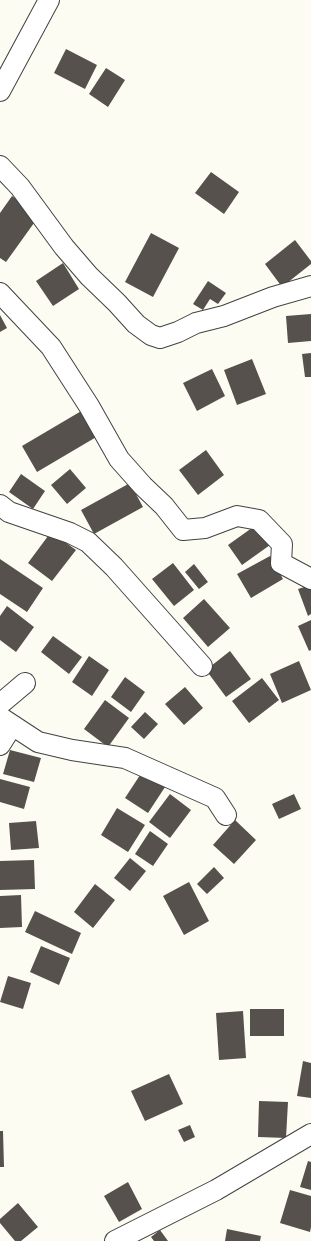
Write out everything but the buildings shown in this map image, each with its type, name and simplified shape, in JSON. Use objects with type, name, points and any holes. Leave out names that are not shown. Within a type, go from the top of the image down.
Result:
[{"type":"street","points":[[0,91],[49,0]]},
{"type":"street","points":[[0,166],[20,187],[64,248],[89,276],[136,324],[151,335],[160,338],[178,332],[196,323],[224,316],[273,297],[311,286]]},
{"type":"street","points":[[0,293],[51,347],[89,406],[119,459],[143,486],[164,506],[183,530],[205,528],[237,516],[259,520],[282,544],[281,563],[311,579]]},
{"type":"street","points":[[0,505],[9,512],[70,533],[88,542],[114,567],[202,666]]},
{"type":"street","points":[[0,704],[25,683]]},
{"type":"street","points":[[0,745],[6,722],[38,742],[72,750],[125,758],[214,798],[226,815]]},
{"type":"street","points":[[115,1241],[216,1190],[311,1134]]}]
